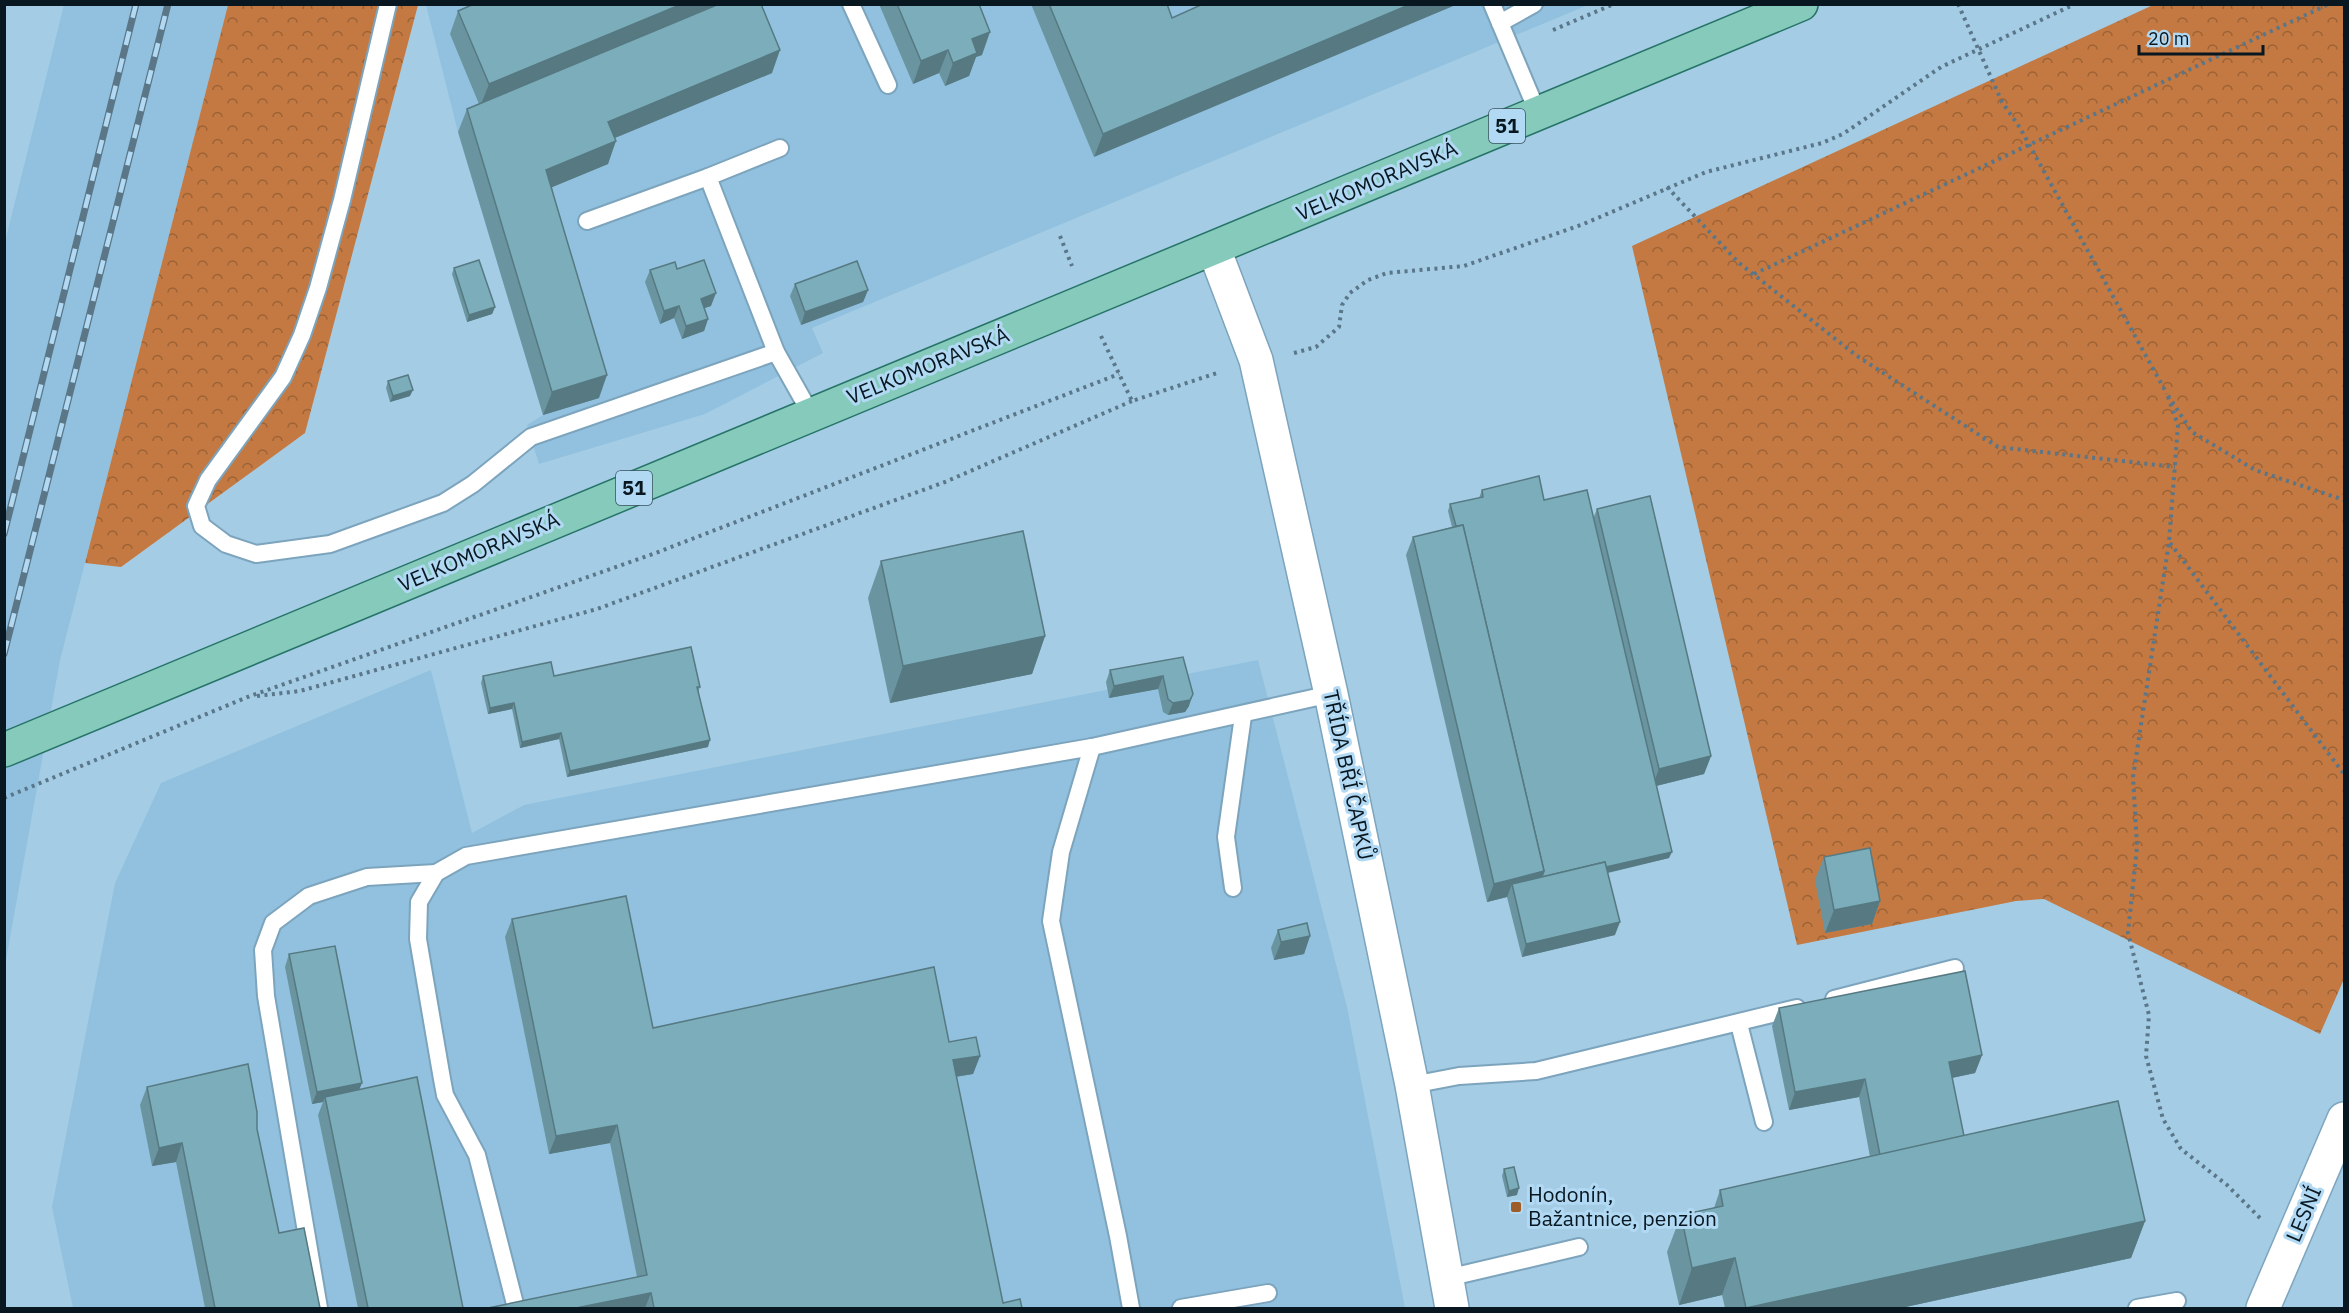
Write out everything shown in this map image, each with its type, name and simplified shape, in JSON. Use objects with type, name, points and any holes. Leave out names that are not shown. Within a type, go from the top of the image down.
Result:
[{"type":"main road","name":"VELKOMORAVSKÁ","points":[[4,750],[1801,4]]},
{"type":"street","name":"TŘÍDA BŘÍ ČAPKŮ","points":[[1214,249],[1256,360],[1331,694],[1412,1085],[1449,1293]]},
{"type":"street","name":"LESNÍ","points":[[2263,1308],[2344,1119]]},
{"type":"lane","points":[[388,4],[342,200],[318,288],[302,335],[284,377],[208,480],[196,506],[202,525],[226,544],[256,554],[330,544],[443,503],[473,484],[531,437],[776,352]]},
{"type":"lane","points":[[851,4],[888,85]]},
{"type":"lane","points":[[1492,4],[1538,113]]},
{"type":"lane","points":[[1500,23],[1534,4]]},
{"type":"lane","points":[[587,222],[780,148]]},
{"type":"lane","points":[[708,177],[776,352],[811,414]]},
{"type":"lane","points":[[319,1308],[266,996],[263,950],[273,923],[309,896],[367,877],[436,873],[466,856],[1092,747],[1243,716],[1331,694]]},
{"type":"lane","points":[[1233,888],[1226,837],[1243,716]]},
{"type":"lane","points":[[1092,747],[1061,852],[1051,921],[1118,1236],[1131,1308]]},
{"type":"lane","points":[[436,873],[419,902],[418,939],[445,1095],[477,1155],[516,1308]]},
{"type":"lane","points":[[1412,1085],[1459,1076],[1536,1071],[1738,1024],[1955,968]]},
{"type":"lane","points":[[1738,1024],[1764,1122]]},
{"type":"lane","points":[[1449,1293],[1579,1247]]},
{"type":"lane","points":[[1181,1308],[1268,1293]]},
{"type":"lane","points":[[2137,1308],[2177,1301]]},
{"type":"path","points":[[1511,48],[1614,4]]},
{"type":"path","points":[[1958,4],[2002,102],[2030,145],[2167,394],[2192,432],[2255,470],[2344,500]]},
{"type":"path","points":[[250,696],[300,691],[597,609],[945,482],[1132,401],[1256,360],[1316,347],[1339,327],[1342,305],[1350,293],[1368,280],[1387,273],[1464,266],[1581,225],[1667,187],[1733,164],[1822,143],[1843,134],[1941,68],[2075,4]]},
{"type":"path","points":[[1754,274],[2329,4]]},
{"type":"path","points":[[1667,187],[1754,274],[1857,356],[1998,447],[2175,467]]},
{"type":"path","points":[[4,798],[250,696],[653,554],[1119,374],[1132,401]]},
{"type":"path","points":[[2167,394],[2178,425],[2175,467],[2169,542],[2133,777],[2137,848],[2128,933],[2149,1015],[2146,1056],[2163,1119],[2181,1149],[2227,1185],[2290,1248]]},
{"type":"path","points":[[2169,542],[2344,774]]},
{"type":"shaded area","points":[[64,5],[228,5],[60,660],[4,971],[5,242]]},
{"type":"shaded area","points":[[426,5],[1588,5],[812,328],[823,353],[705,414],[539,464],[527,425],[543,415],[458,132]]},
{"type":"shaded area","points":[[1258,660],[1347,1007],[1405,1308],[73,1308],[52,1207],[115,883],[161,783],[431,670],[472,833],[524,805]]},
{"type":"green space","points":[[228,5],[418,5],[305,433],[121,567],[85,563]]},
{"type":"green space","points":[[2153,5],[2344,5],[2344,979],[2320,1034],[2044,899],[2016,901],[1797,945],[1632,246]]},
{"type":"building","points":[[474,4],[682,4],[489,84],[458,11]]},
{"type":"building","points":[[719,4],[761,4],[780,50],[608,122],[616,141],[546,170],[607,375],[552,392],[467,109]]},
{"type":"building","points":[[897,4],[979,4],[990,32],[972,39],[977,53],[953,63],[948,50],[921,61]]},
{"type":"building","points":[[1049,4],[1167,4],[1172,18],[1203,4],[1411,4],[1103,134]]},
{"type":"building","points":[[479,260],[495,307],[469,315],[454,268]]},
{"type":"building","points":[[704,260],[716,293],[701,299],[708,319],[686,326],[679,306],[664,311],[650,270],[675,262],[677,269]]},
{"type":"building","points":[[857,261],[868,290],[805,312],[795,284]]},
{"type":"building","points":[[408,375],[413,390],[393,396],[388,381]]},
{"type":"building","points":[[1539,476],[1544,500],[1587,490],[1672,852],[1606,867],[1605,862],[1542,877],[1544,871],[1463,525],[1456,526],[1450,504],[1483,497],[1482,490]]},
{"type":"building","points":[[1650,496],[1711,756],[1659,769],[1597,509]]},
{"type":"building","points":[[1463,525],[1544,871],[1494,884],[1413,537]]},
{"type":"building","points":[[1023,531],[1045,636],[903,666],[881,561]]},
{"type":"building","points":[[691,647],[700,687],[697,687],[710,740],[570,771],[561,733],[522,742],[514,703],[490,708],[483,676],[551,662],[554,676]]},
{"type":"building","points":[[1183,657],[1193,694],[1190,700],[1173,703],[1168,699],[1163,676],[1114,686],[1110,670]]},
{"type":"building","points":[[1870,848],[1880,901],[1834,910],[1824,857]]},
{"type":"building","points":[[1605,862],[1620,922],[1526,944],[1512,884]]},
{"type":"building","points":[[626,896],[653,1028],[934,967],[949,1042],[976,1037],[980,1056],[953,1060],[1003,1303],[1020,1299],[1022,1308],[654,1308],[651,1293],[576,1308],[488,1308],[647,1275],[617,1125],[556,1136],[512,919]]},
{"type":"building","points":[[1307,923],[1310,936],[1281,942],[1278,930]]},
{"type":"building","points":[[335,946],[362,1083],[317,1092],[289,954]]},
{"type":"building","points":[[1965,971],[1982,1055],[1949,1062],[1964,1136],[1880,1155],[1865,1079],[1795,1092],[1779,1008]]},
{"type":"building","points":[[248,1064],[257,1112],[257,1129],[279,1233],[304,1228],[320,1308],[215,1308],[182,1143],[159,1148],[147,1087]]},
{"type":"building","points":[[417,1077],[463,1308],[368,1308],[325,1097]]},
{"type":"building","points":[[2118,1101],[2145,1221],[1746,1308],[1735,1258],[1692,1268],[1681,1215],[1723,1206],[1720,1190]]},
{"type":"building","points":[[1514,1167],[1519,1188],[1509,1191],[1504,1169]]},
{"type":"railway","points":[[4,534],[136,4]]},
{"type":"railway","points":[[4,654],[168,4]]},
{"type":"place","name":"Hodonín, Bažantnice, penzion","points":[[1516,1207]]}]
